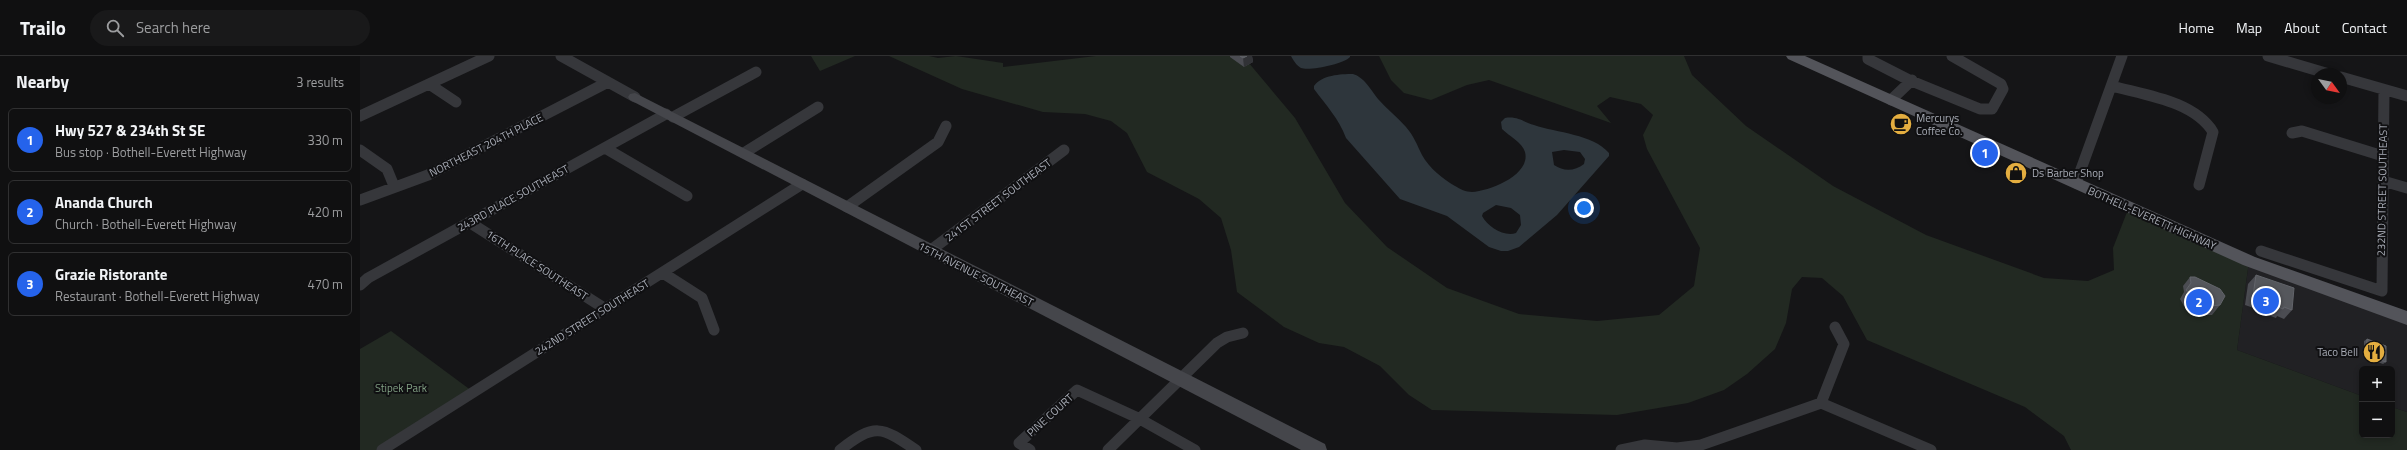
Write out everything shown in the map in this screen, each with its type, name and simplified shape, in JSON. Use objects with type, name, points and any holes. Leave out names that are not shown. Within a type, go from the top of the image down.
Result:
[{"type":"main road","name":"BOTHELL-EVERETT HIGHWAY","points":[[1793,56],[2249,261],[2407,318]]},
{"type":"street","points":[[360,116],[489,56]]},
{"type":"street","points":[[561,56],[635,97]]},
{"type":"street","points":[[1868,58],[1912,80],[1980,109],[1992,109],[2003,89],[2001,84],[1952,56]]},
{"type":"street","points":[[2076,183],[2122,56]]},
{"type":"street","points":[[2268,56],[2311,69]]},
{"type":"street","name":"243RD PLACE SOUTHEAST","points":[[360,285],[368,278],[605,148],[756,72]]},
{"type":"street","points":[[2347,79],[2407,96]]},
{"type":"street","points":[[1891,100],[1912,80]]},
{"type":"street","name":"NORTHEAST 204TH PLACE","points":[[360,200],[394,186],[428,175],[608,82]]},
{"type":"street","points":[[429,84],[456,102]]},
{"type":"street","points":[[2112,86],[2190,110],[2205,119],[2213,132],[2199,185]]},
{"type":"street","name":"232ND STREET SOUTHEAST","points":[[2261,251],[2382,291],[2384,90]]},
{"type":"street","name":"15TH AVENUE SOUTHEAST","points":[[635,97],[1318,450]]},
{"type":"street","points":[[744,153],[818,108]]},
{"type":"street","points":[[847,207],[938,142],[946,126]]},
{"type":"street","points":[[2292,133],[2302,131],[2383,156]]},
{"type":"street","points":[[605,148],[687,196]]},
{"type":"street","points":[[360,150],[387,169],[394,186]]},
{"type":"street","name":"241ST STREET SOUTHEAST","points":[[931,250],[1064,150]]},
{"type":"street","points":[[2383,181],[2407,188]]},
{"type":"street","name":"242ND STREET SOUTHEAST","points":[[382,450],[802,184]]},
{"type":"street","name":"16TH PLACE SOUTHEAST","points":[[469,222],[604,308]]},
{"type":"street","points":[[663,273],[702,298],[714,330]]},
{"type":"street","points":[[1821,403],[1844,344],[1835,327]]},
{"type":"street","points":[[1108,450],[1138,418],[1181,379],[1217,343],[1227,337],[1244,333]]},
{"type":"street","name":"PINE COURT","points":[[1030,450],[1019,443],[1077,390],[1138,418]]},
{"type":"street","points":[[1621,450],[1645,445],[1677,448],[1701,445],[1821,403],[1931,450]]},
{"type":"street","points":[[1138,418],[1195,450]]},
{"type":"street","points":[[840,450],[859,434],[874,429],[888,430],[916,450]]},
{"type":"shaded area","points":[[1291,56],[1350,57],[1347,60],[1319,68],[1305,69],[1298,66]]},
{"type":"shaded area","points":[[1353,74],[1364,81],[1378,99],[1409,130],[1422,155],[1432,169],[1450,183],[1465,191],[1472,192],[1489,189],[1508,180],[1522,168],[1525,160],[1525,152],[1518,142],[1502,129],[1501,122],[1505,118],[1517,119],[1543,128],[1584,138],[1602,147],[1609,153],[1609,156],[1557,215],[1519,247],[1508,251],[1501,251],[1489,247],[1447,216],[1400,199],[1346,138],[1336,118],[1314,89],[1314,86],[1317,82],[1326,77]],"holes":[[[1564,150],[1580,152],[1585,159],[1584,164],[1569,170],[1562,169],[1554,165],[1552,152]],[[1496,205],[1511,208],[1520,215],[1521,225],[1516,233],[1506,234],[1497,230],[1488,224],[1482,216],[1483,213]]]},
{"type":"shaded area","points":[[2249,261],[2407,319],[2407,412],[2395,408],[2395,366],[2359,366],[2359,395],[2237,350]]},
{"type":"green space","points":[[811,56],[855,56],[820,71]]},
{"type":"green space","points":[[889,56],[929,56],[938,58],[956,56],[1003,63],[1003,67],[1096,56],[1243,56],[1295,118],[1345,203],[1387,247],[1447,288],[1519,314],[1597,321],[1659,315],[1694,286],[1700,248],[1647,149],[1643,135],[1653,115],[1641,104],[1610,97],[1597,106],[1611,123],[1489,80],[1467,85],[1431,100],[1404,93],[1391,80],[1379,56],[1684,56],[1692,75],[1746,126],[1833,186],[1926,235],[2044,278],[2088,281],[2114,270],[2113,248],[2129,207],[2249,261],[2237,350],[2359,395],[2359,438],[2395,438],[2395,408],[2407,412],[2407,450],[2071,450],[2064,436],[2025,407],[1867,340],[1843,296],[1822,278],[1802,277],[1792,289],[1786,323],[1775,349],[1747,374],[1724,390],[1688,403],[1617,415],[1432,410],[1409,395],[1380,366],[1344,347],[1319,343],[1284,327],[1237,292],[1231,250],[1221,218],[1199,199],[1147,172],[1127,133],[1111,121],[1085,114],[1043,112],[962,89]]},
{"type":"green space","name":"Stipek Park","points":[[391,331],[472,391],[379,450],[360,450],[360,349]]},
{"type":"building","points":[[2256,275],[2294,288],[2292,310],[2284,307],[2283,309],[2276,306],[2276,304],[2253,296]]},
{"type":"building","points":[[2190,277],[2195,277],[2220,289],[2225,296],[2220,305],[2211,306],[2191,296],[2186,290],[2191,283]]},
{"type":"building","name":"Taco Bell","points":[[2367,339],[2386,346],[2386,362],[2366,355]]},
{"type":"place","name":"Mercurys Coffee Co.","points":[[1901,124]]},
{"type":"place","name":"Hwy 527 & 234th St SE","points":[[1985,153]]},
{"type":"place","name":"Ds Barber Shop","points":[[2016,173]]},
{"type":"place","name":"Grazie Ristorante","points":[[2266,301]]},
{"type":"place","name":"Ananda Church","points":[[2199,302]]},
{"type":"place","name":"Taco Bell","points":[[2374,352]]}]
